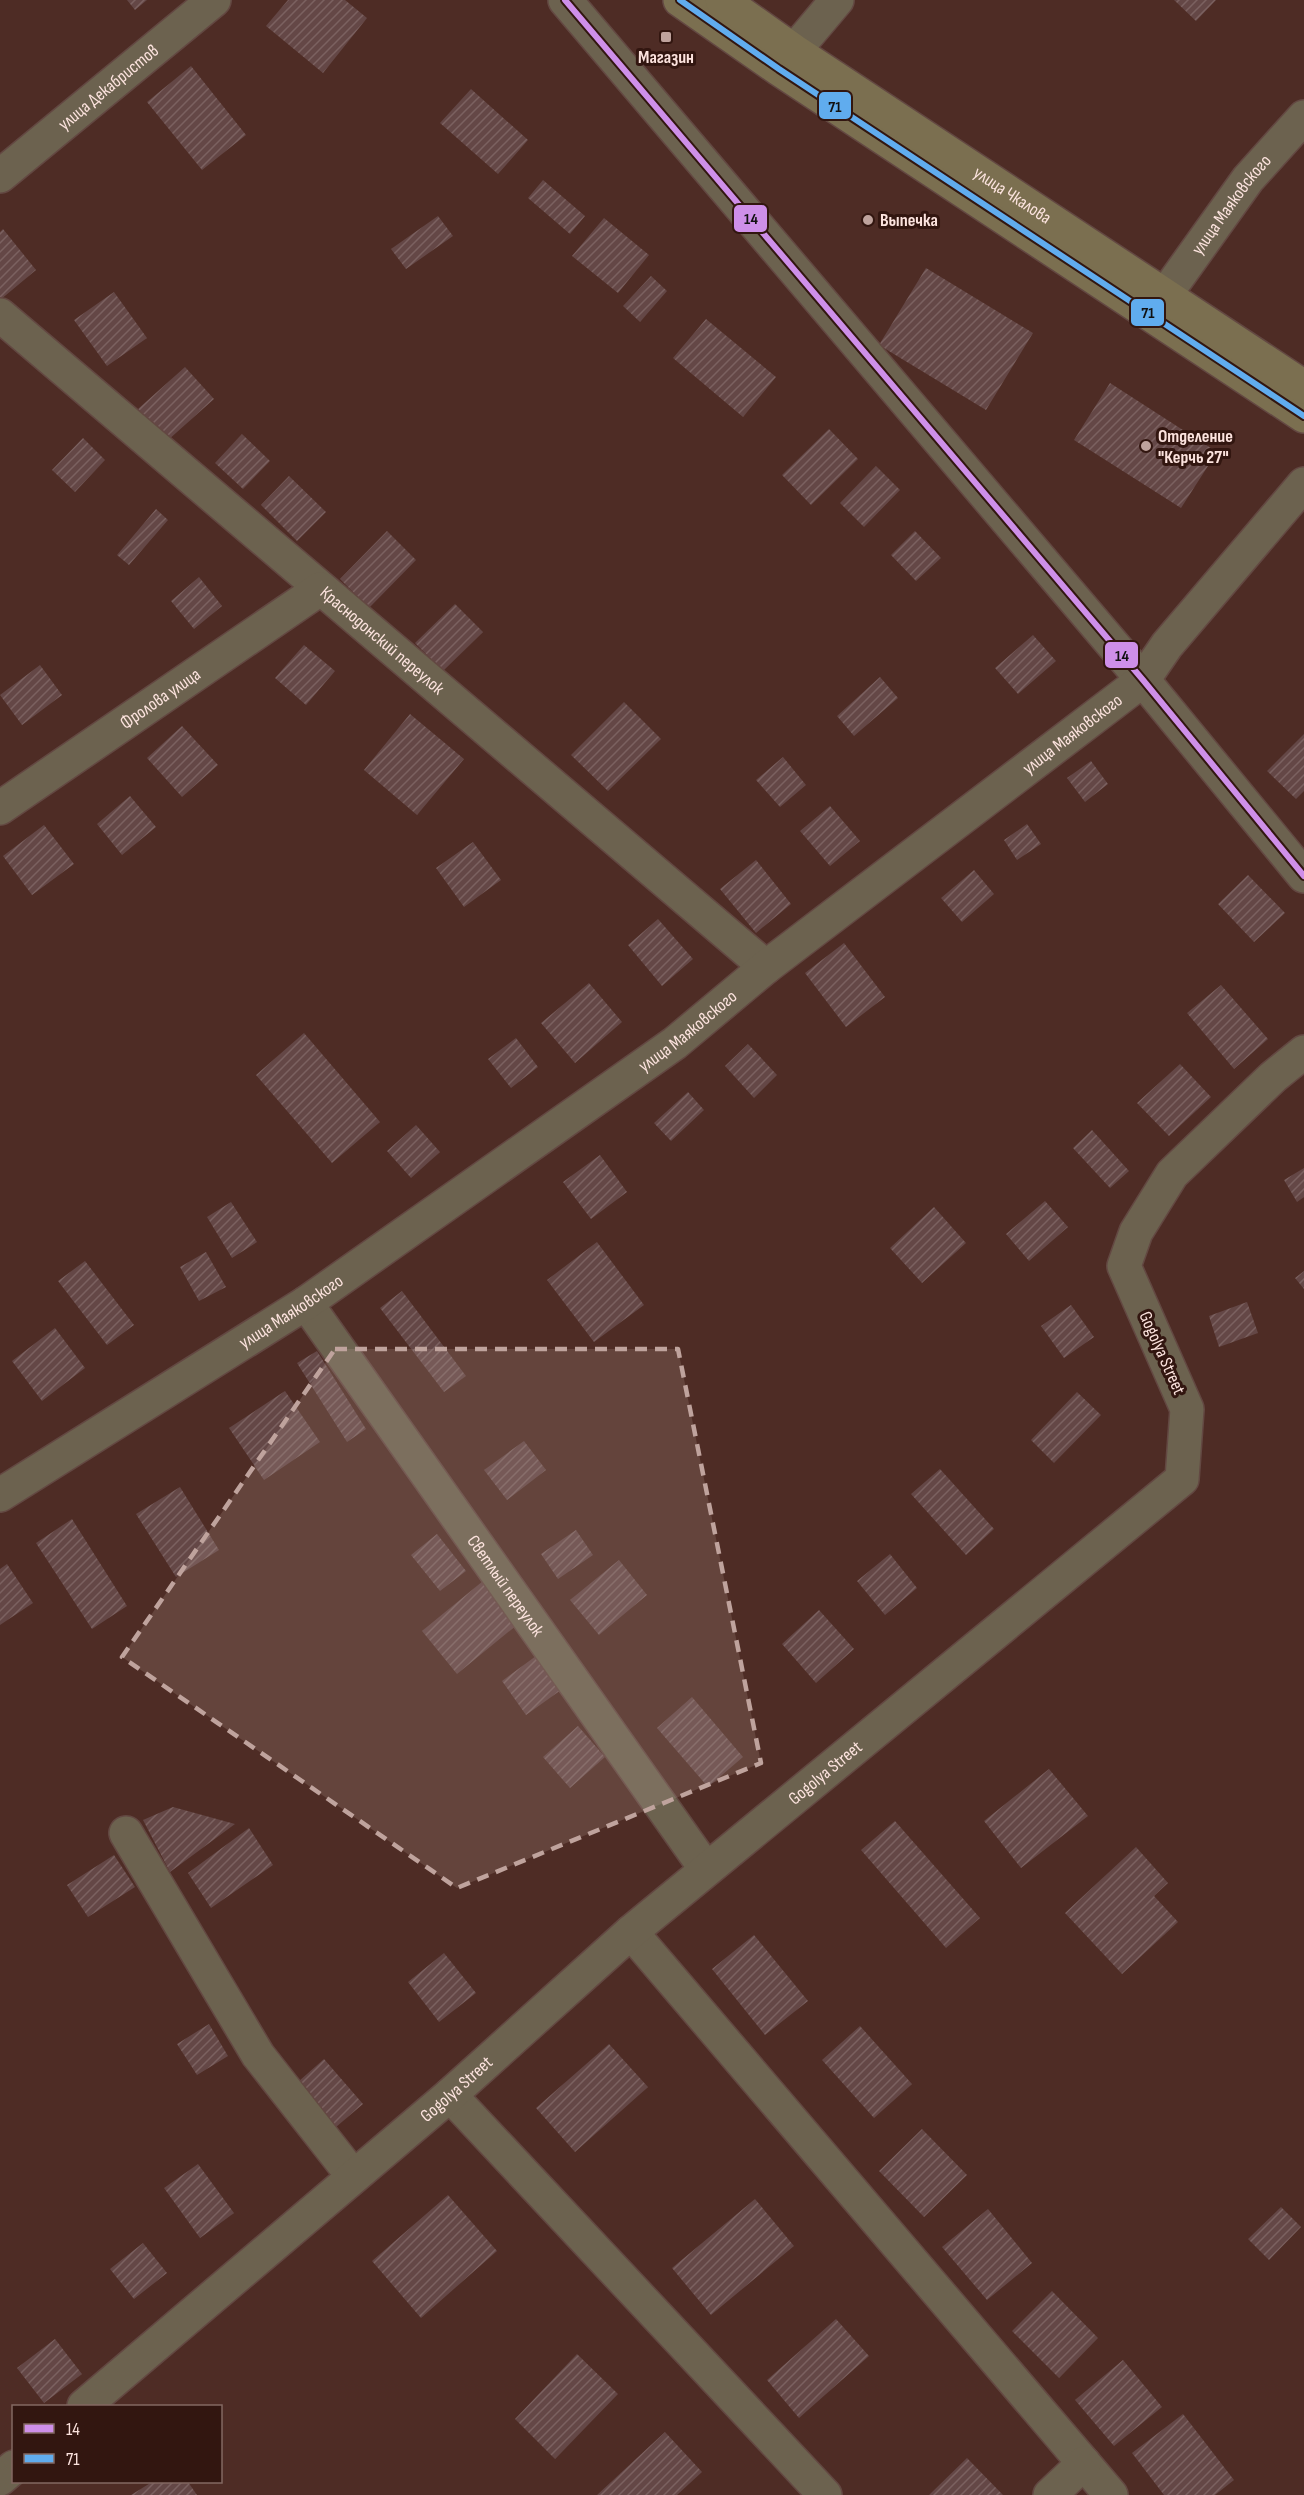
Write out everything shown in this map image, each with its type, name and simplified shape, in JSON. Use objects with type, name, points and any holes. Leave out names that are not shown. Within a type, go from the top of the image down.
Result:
[{"type":"main road","name":"улица Чкалова","points":[[680,0],[787,60],[1158,305],[1304,416]]},
{"type":"main road","name":"улица Чкалова","points":[[722,0],[787,60]]},
{"type":"main road","name":"улица Чкалова","points":[[1158,305],[1304,387]]},
{"type":"street","name":"улица Декабристов","points":[[0,176],[214,0]]},
{"type":"street","points":[[565,0],[1143,680],[1304,876]]},
{"type":"street","points":[[787,60],[837,0]]},
{"type":"street","name":"улица Маяковского","points":[[1158,305],[1248,179],[1304,117]]},
{"type":"street","name":"Краснодонский переулок","points":[[0,315],[766,967]]},
{"type":"street","name":"улица Маяковского","points":[[0,1495],[306,1303],[675,1043],[766,967],[1143,680],[1167,645],[1304,484]]},
{"type":"street","name":"Фролова улица","points":[[0,808],[320,589]]},
{"type":"street","name":"Gogolya Street","points":[[85,2405],[450,2095],[631,1932],[1182,1479],[1187,1409],[1124,1266],[1136,1232],[1172,1174],[1273,1077],[1304,1052]]},
{"type":"street","name":"Светлый переулок","points":[[306,1303],[706,1869]]},
{"type":"street","points":[[126,1833],[258,2055],[353,2176]]},
{"type":"street","points":[[631,1932],[1111,2495]]},
{"type":"street","points":[[450,2095],[825,2495]]},
{"type":"street","points":[[1050,2495],[1084,2463]]},
{"type":"street","points":[[0,2479],[12,2469]]},
{"type":"highlighted area","points":[[335,1349],[678,1349],[761,1763],[457,1888],[122,1657]]},
{"type":"building","points":[[127,0],[147,0],[135,10]]},
{"type":"building","points":[[288,0],[345,0],[367,18],[323,73],[266,26]]},
{"type":"building","points":[[1174,0],[1216,0],[1196,21]]},
{"type":"building","points":[[191,66],[246,135],[202,170],[147,102]]},
{"type":"building","points":[[471,89],[528,140],[498,174],[440,123]]},
{"type":"building","points":[[543,180],[585,216],[570,234],[528,198]]},
{"type":"building","points":[[438,216],[453,236],[406,269],[391,249]]},
{"type":"building","points":[[604,218],[649,255],[618,293],[572,256]]},
{"type":"building","points":[[3,229],[36,270],[0,300],[0,232]]},
{"type":"building","points":[[926,268],[1033,333],[986,410],[879,345]]},
{"type":"building","points":[[651,276],[667,291],[640,322],[623,306]]},
{"type":"building","points":[[114,292],[147,338],[107,366],[74,320]]},
{"type":"building","points":[[706,319],[776,377],[743,417],[673,358]]},
{"type":"building","points":[[185,367],[214,399],[167,441],[138,409]]},
{"type":"building","name":"Отделение \"Керчь 27\"","points":[[1110,383],[1217,452],[1181,508],[1074,440]]},
{"type":"building","points":[[829,429],[858,459],[811,505],[782,475]]},
{"type":"building","points":[[242,434],[270,461],[243,489],[215,463]]},
{"type":"building","points":[[83,438],[105,460],[75,492],[52,470]]},
{"type":"building","points":[[876,466],[900,490],[864,527],[840,503]]},
{"type":"building","points":[[289,476],[326,512],[297,541],[261,505]]},
{"type":"building","points":[[156,509],[168,520],[129,565],[117,555]]},
{"type":"building","points":[[387,531],[416,560],[369,608],[340,579]]},
{"type":"building","points":[[915,531],[941,558],[916,581],[891,555]]},
{"type":"building","points":[[199,577],[222,606],[194,629],[171,601]]},
{"type":"building","points":[[455,604],[483,632],[443,671],[415,643]]},
{"type":"building","points":[[1033,635],[1056,661],[1018,694],[995,668]]},
{"type":"building","points":[[304,645],[335,671],[306,705],[275,678]]},
{"type":"building","points":[[40,665],[62,695],[22,725],[0,695]]},
{"type":"building","points":[[880,677],[898,698],[854,736],[837,716]]},
{"type":"building","points":[[624,702],[661,739],[608,791],[571,755]]},
{"type":"building","points":[[410,714],[464,759],[417,815],[364,770]]},
{"type":"building","points":[[182,726],[218,765],[182,797],[147,758]]},
{"type":"building","points":[[1304,734],[1304,791],[1296,799],[1267,771]]},
{"type":"building","points":[[783,757],[806,785],[780,807],[756,780]]},
{"type":"building","points":[[1091,761],[1108,784],[1085,802],[1067,778]]},
{"type":"building","points":[[130,796],[156,827],[122,855],[97,824]]},
{"type":"building","points":[[830,806],[860,841],[830,866],[800,831]]},
{"type":"building","points":[[1027,824],[1041,844],[1017,860],[1004,840]]},
{"type":"building","points":[[44,825],[74,864],[32,895],[3,856]]},
{"type":"building","points":[[473,842],[501,880],[464,907],[436,868]]},
{"type":"building","points":[[756,860],[791,904],[756,933],[720,889]]},
{"type":"building","points":[[974,870],[994,894],[962,922],[941,898]]},
{"type":"building","points":[[1248,875],[1285,913],[1254,942],[1218,904]]},
{"type":"building","points":[[658,919],[693,959],[662,986],[628,945]]},
{"type":"building","points":[[844,943],[885,997],[846,1027],[805,973]]},
{"type":"building","points":[[589,983],[622,1022],[575,1063],[541,1023]]},
{"type":"building","points":[[1221,985],[1268,1039],[1234,1069],[1187,1013]]},
{"type":"building","points":[[304,1033],[380,1122],[332,1163],[256,1075]]},
{"type":"building","points":[[516,1038],[538,1067],[511,1088],[488,1059]]},
{"type":"building","points":[[748,1044],[777,1075],[754,1098],[725,1066]]},
{"type":"building","points":[[1180,1064],[1211,1097],[1169,1136],[1137,1103]]},
{"type":"building","points":[[688,1092],[704,1110],[671,1141],[654,1123]]},
{"type":"building","points":[[416,1125],[440,1152],[411,1178],[387,1151]]},
{"type":"building","points":[[1092,1130],[1129,1171],[1110,1188],[1073,1148]]},
{"type":"building","points":[[600,1155],[627,1192],[591,1219],[563,1182]]},
{"type":"building","points":[[1304,1168],[1304,1197],[1297,1202],[1284,1180]]},
{"type":"building","points":[[1045,1201],[1068,1227],[1029,1261],[1006,1234]]},
{"type":"building","points":[[231,1202],[257,1242],[232,1258],[207,1217]]},
{"type":"building","points":[[934,1207],[966,1243],[922,1283],[890,1248]]},
{"type":"building","points":[[597,1242],[644,1305],[594,1342],[547,1280]]},
{"type":"building","points":[[206,1252],[226,1287],[199,1301],[180,1267]]},
{"type":"building","points":[[85,1261],[134,1325],[107,1345],[58,1281]]},
{"type":"building","points":[[1304,1271],[1304,1289],[1295,1278]]},
{"type":"building","points":[[402,1291],[466,1376],[444,1392],[380,1308]]},
{"type":"building","points":[[1247,1302],[1258,1333],[1219,1347],[1209,1316]]},
{"type":"building","points":[[1071,1305],[1094,1337],[1064,1358],[1041,1326]]},
{"type":"building","points":[[55,1328],[85,1368],[42,1401],[12,1361]]},
{"type":"building","points":[[317,1351],[366,1429],[347,1442],[297,1363]]},
{"type":"building","points":[[285,1391],[320,1442],[264,1480],[229,1428]]},
{"type":"building","points":[[1077,1392],[1101,1415],[1054,1463],[1031,1440]]},
{"type":"building","points":[[524,1441],[546,1470],[507,1500],[484,1470]]},
{"type":"building","points":[[940,1469],[994,1529],[966,1555],[911,1494]]},
{"type":"building","points":[[180,1487],[219,1550],[176,1577],[136,1514]]},
{"type":"building","points":[[72,1519],[127,1606],[92,1629],[36,1543]]},
{"type":"building","points":[[576,1530],[593,1555],[558,1579],[541,1554]]},
{"type":"building","points":[[437,1534],[466,1571],[440,1591],[411,1555]]},
{"type":"building","points":[[890,1554],[917,1588],[885,1615],[857,1581]]},
{"type":"building","points":[[619,1560],[647,1595],[599,1635],[570,1600]]},
{"type":"building","points":[[7,1564],[33,1603],[0,1625],[0,1569]]},
{"type":"building","points":[[483,1581],[518,1624],[457,1674],[422,1631]]},
{"type":"building","points":[[819,1610],[854,1649],[816,1683],[782,1644]]},
{"type":"building","points":[[536,1656],[561,1690],[526,1715],[502,1681]]},
{"type":"building","points":[[692,1697],[743,1757],[708,1787],[657,1728]]},
{"type":"building","points":[[578,1726],[605,1757],[570,1788],[543,1757]]},
{"type":"building","points":[[1049,1769],[1088,1816],[1021,1868],[984,1821]]},
{"type":"building","points":[[173,1807],[235,1824],[170,1872],[143,1820]]},
{"type":"building","points":[[895,1821],[980,1918],[946,1948],[861,1850]]},
{"type":"building","points":[[249,1828],[273,1865],[211,1908],[188,1873]]},
{"type":"building","points":[[1136,1847],[1168,1883],[1154,1896],[1178,1922],[1122,1974],[1065,1913]]},
{"type":"building","points":[[114,1855],[135,1887],[88,1917],[67,1885]]},
{"type":"building","points":[[754,1935],[808,2001],[765,2035],[712,1969]]},
{"type":"building","points":[[444,1953],[476,1993],[439,2022],[408,1982]]},
{"type":"building","points":[[209,2024],[228,2056],[197,2075],[177,2044]]},
{"type":"building","points":[[860,2026],[912,2084],[874,2118],[822,2060]]},
{"type":"building","points":[[609,2044],[648,2087],[575,2152],[536,2108]]},
{"type":"building","points":[[324,2059],[363,2104],[329,2133],[290,2089]]},
{"type":"building","points":[[922,2129],[967,2175],[924,2217],[879,2171]]},
{"type":"building","points":[[198,2164],[234,2213],[200,2238],[164,2188]]},
{"type":"building","points":[[448,2195],[497,2251],[421,2318],[372,2261]]},
{"type":"building","points":[[755,2199],[794,2246],[711,2315],[672,2268]]},
{"type":"building","points":[[1281,2207],[1301,2227],[1269,2260],[1248,2239]]},
{"type":"building","points":[[988,2209],[1032,2263],[987,2300],[942,2247]]},
{"type":"building","points":[[143,2243],[167,2273],[134,2299],[110,2269]]},
{"type":"building","points":[[1052,2291],[1098,2338],[1059,2378],[1012,2331]]},
{"type":"building","points":[[836,2319],[869,2356],[799,2418],[767,2380]]},
{"type":"building","points":[[55,2339],[82,2374],[44,2403],[17,2368]]},
{"type":"building","points":[[577,2354],[618,2394],[555,2459],[515,2419]]},
{"type":"building","points":[[1123,2360],[1162,2407],[1114,2446],[1075,2400]]},
{"type":"building","points":[[1183,2414],[1234,2480],[1215,2495],[1164,2495],[1132,2453]]},
{"type":"building","points":[[665,2432],[702,2472],[677,2495],[597,2495]]},
{"type":"building","points":[[967,2458],[1003,2495],[929,2495]]},
{"type":"building","points":[[150,2483],[189,2483],[197,2495],[131,2495]]},
{"type":"transit line","name":"14","points":[[565,0],[1143,680],[1304,876]]},
{"type":"transit line","name":"71","points":[[680,0],[779,69],[1304,416]]},
{"type":"place","name":"Магазин","points":[[666,37]]},
{"type":"place","name":"Выпечка","points":[[868,220]]},
{"type":"place","name":"Отделение \"Керчь 27\"","points":[[1146,446]]}]
